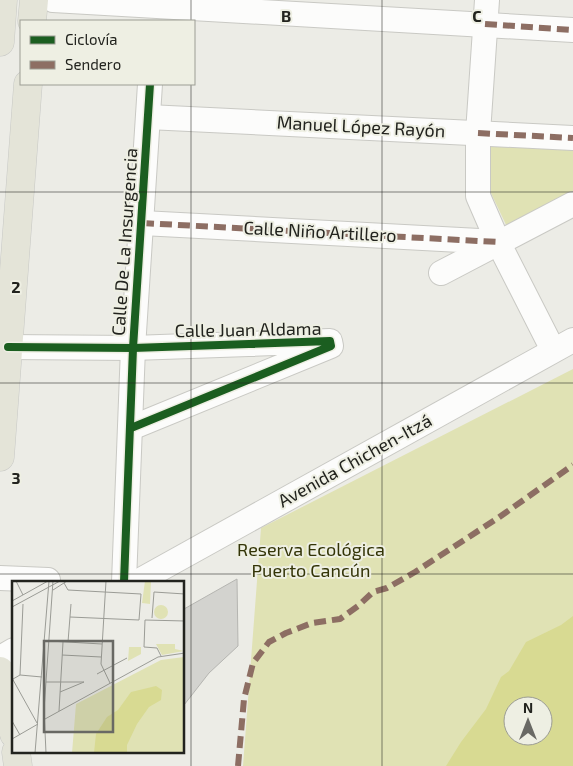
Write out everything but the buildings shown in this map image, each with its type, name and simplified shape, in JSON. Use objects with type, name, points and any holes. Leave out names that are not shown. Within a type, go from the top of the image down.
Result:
[{"type":"main road","points":[[0,42],[3,0]]},
{"type":"main road","points":[[32,20],[34,0]]},
{"type":"main road","points":[[0,457],[28,85]]},
{"type":"main road","points":[[0,671],[12,725]]},
{"type":"street","points":[[53,0],[154,13],[200,4],[573,30]]},
{"type":"street","points":[[487,0],[478,133],[478,196],[498,242],[563,345]]},
{"type":"street","name":"Calle De La Insurgencia","points":[[124,581],[133,348],[150,85]]},
{"type":"street","name":"Manuel López Rayón","points":[[148,117],[573,138]]},
{"type":"street","points":[[441,273],[573,204]]},
{"type":"street","name":"Calle Niño Artillero","points":[[142,223],[498,242]]},
{"type":"street","name":"Calle Juan Aldama","points":[[8,347],[133,348],[330,341],[331,346],[131,428]]},
{"type":"street","name":"Avenida Chichen-Itzá","points":[[139,581],[563,345]]},
{"type":"street","points":[[0,578],[48,581]]},
{"type":"street","points":[[0,658],[12,651]]},
{"type":"green space","points":[[490,140],[573,143],[573,198],[508,229],[490,191]]},
{"type":"green space","name":"Reserva Ecológica Puerto Cancún","points":[[573,369],[573,766],[243,766],[261,528]]},
{"type":"shaded area","points":[[573,616],[573,766],[446,766],[461,742],[486,709],[501,677],[509,671],[526,642],[561,625]]},
{"type":"marked path","points":[[485,24],[573,30]]},
{"type":"marked path","points":[[478,133],[573,138]]},
{"type":"marked path","points":[[142,223],[498,242]]},
{"type":"marked path","points":[[238,766],[244,699],[253,663],[269,642],[312,623],[340,619],[373,592],[387,588],[415,572],[498,518],[573,465]]},
{"type":"cycle path","points":[[124,581],[133,348],[150,85]]},
{"type":"cycle path","points":[[8,347],[133,348],[330,341],[331,346],[131,428]]}]
